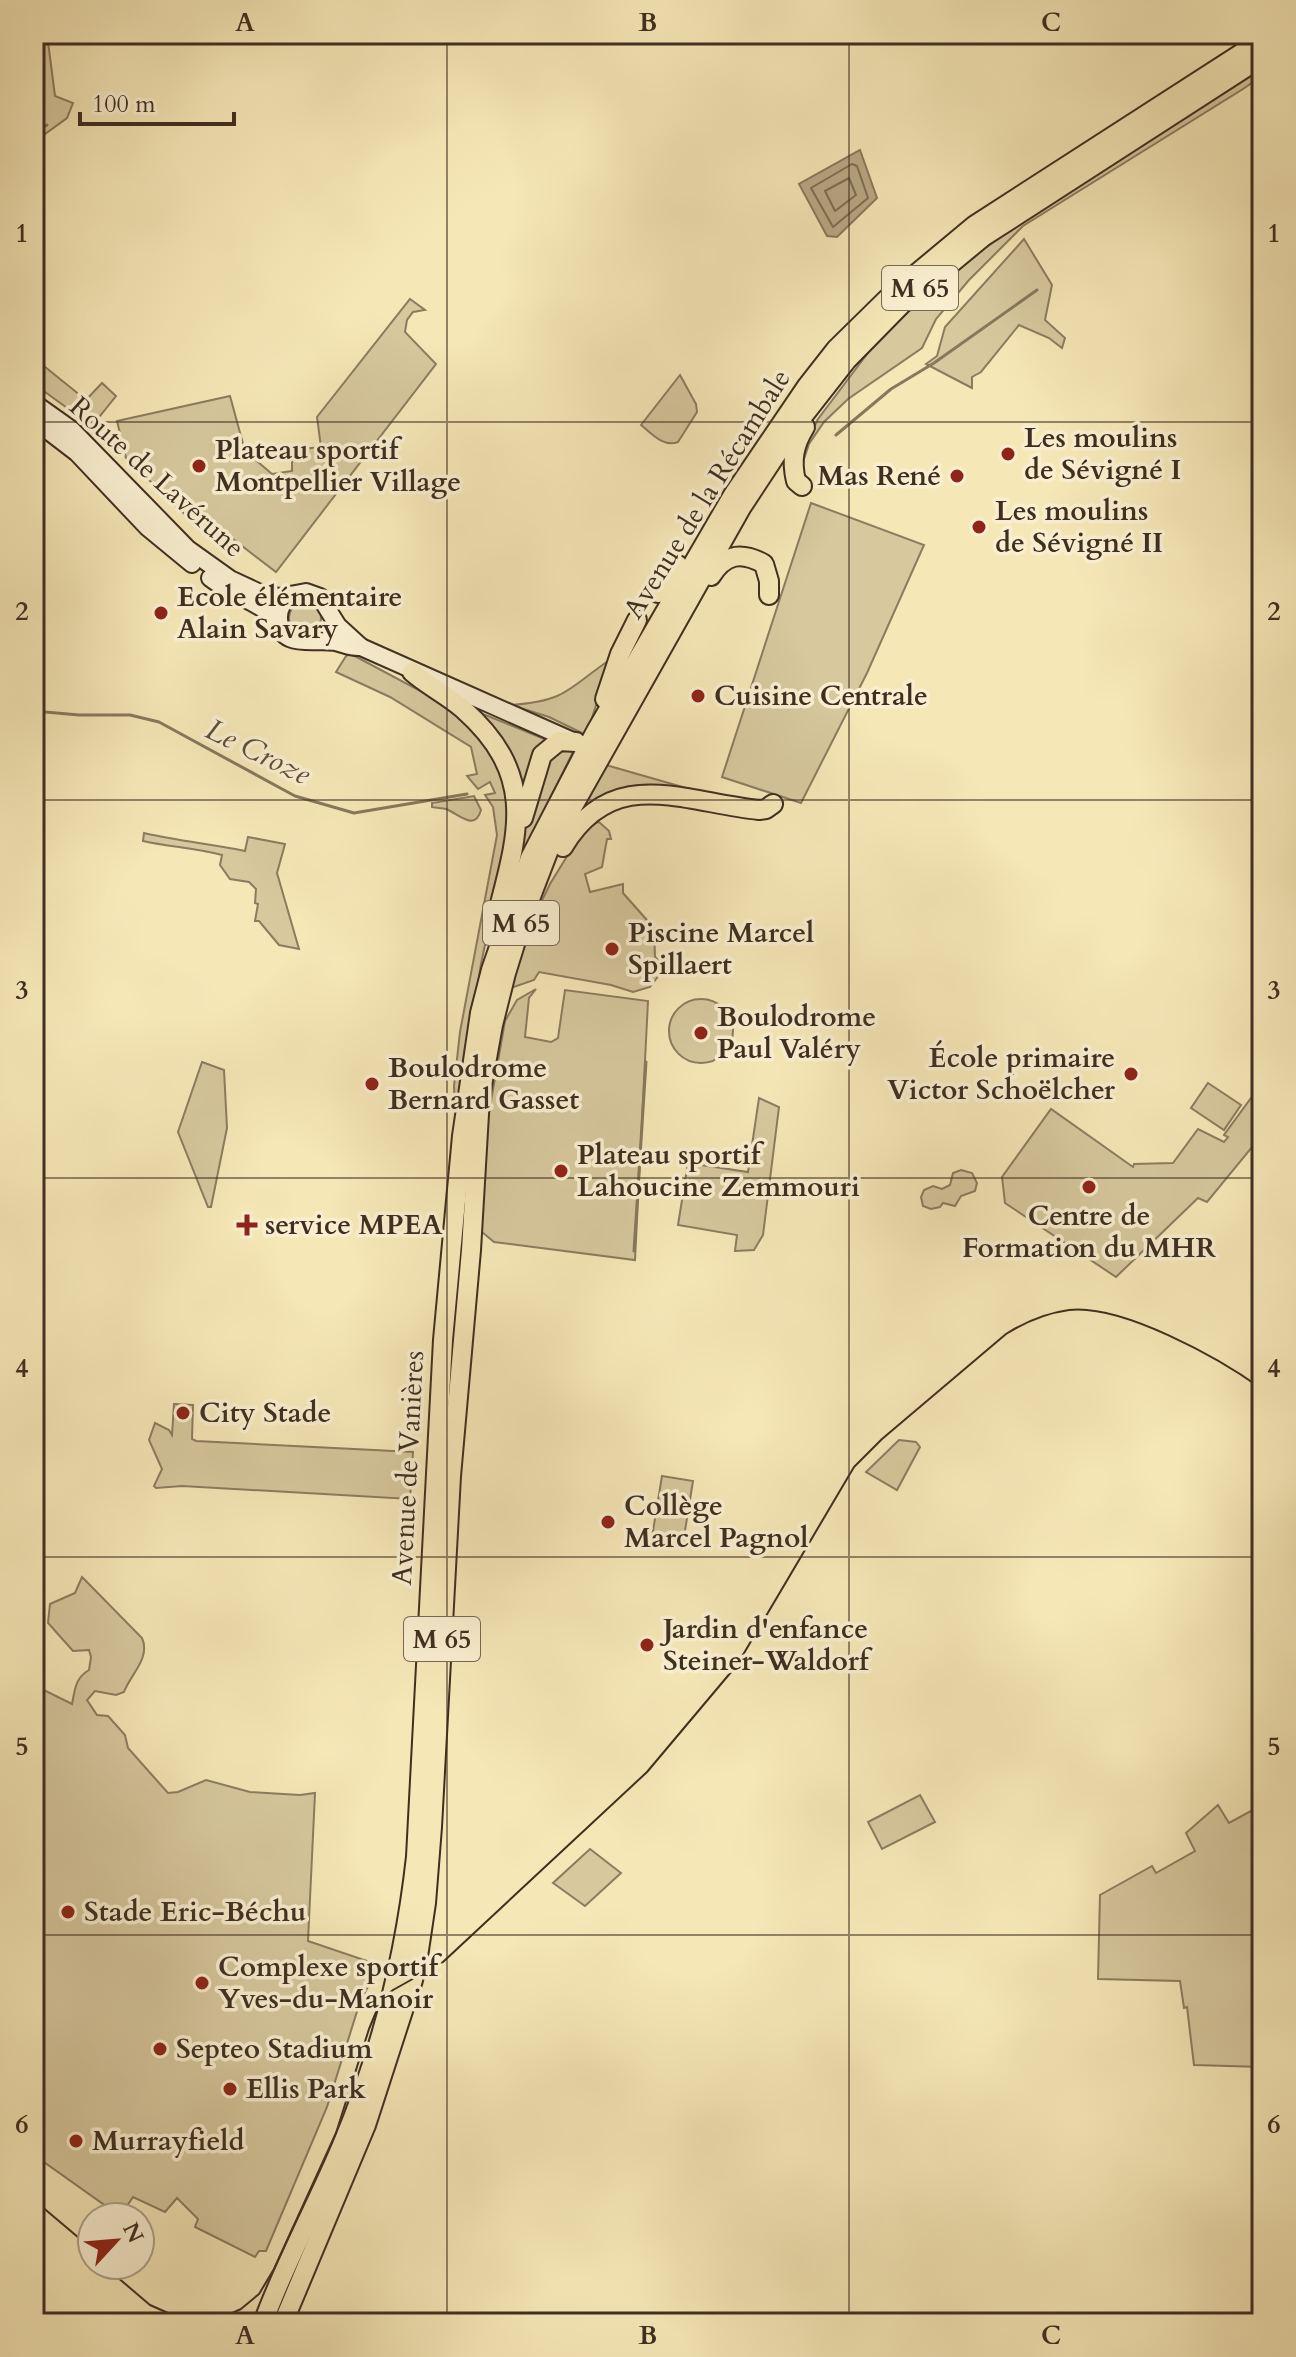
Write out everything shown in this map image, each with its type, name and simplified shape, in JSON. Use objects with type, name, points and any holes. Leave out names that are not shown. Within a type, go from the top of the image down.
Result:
[{"type":"main road","name":"Avenue de la Récambale","points":[[585,753],[733,495],[826,361],[922,267],[1003,205],[1262,40]]},
{"type":"main road","name":"Avenue de la Récambale","points":[[585,753],[678,619],[770,462],[847,360],[902,304],[983,237],[1262,57]]},
{"type":"main road","points":[[802,486],[796,481],[793,469],[795,444],[847,360]]},
{"type":"main road","name":"Route de Lavérune","points":[[34,403],[72,430],[188,549],[230,579],[260,593],[279,597],[291,595]]},
{"type":"main road","name":"Route de Lavérune","points":[[34,420],[77,453],[156,535],[226,590],[264,608],[279,620]]},
{"type":"main road","points":[[658,593],[703,522],[720,500],[733,495]]},
{"type":"main road","points":[[678,619],[717,566],[734,556],[751,557],[764,564],[769,595]]},
{"type":"main road","points":[[361,647],[338,626],[324,601],[313,593],[298,592],[282,605],[279,620],[286,635],[293,640],[336,642],[361,647],[585,753]]},
{"type":"main road","points":[[313,642],[328,627],[330,613]]},
{"type":"main road","points":[[596,731],[620,654],[637,620]]},
{"type":"main road","name":"M 65","points":[[412,672],[463,709],[497,745],[514,781],[517,803],[515,836],[511,866],[488,950],[491,970]]},
{"type":"main road","name":"M 65","points":[[515,836],[542,755],[559,741],[585,753]]},
{"type":"main road","name":"Avenue de Vanières","points":[[283,2323],[366,2125],[413,1980],[419,1950],[432,1827],[458,1401],[455,1351],[460,1261],[480,1097],[506,973],[525,912],[585,753]]},
{"type":"main road","name":"Avenue de Vanières","points":[[263,2323],[358,2105],[396,1982],[405,1941],[416,1857],[443,1340],[462,1250],[462,1136],[471,1061],[491,970],[530,858],[585,753]]},
{"type":"main road","points":[[525,912],[575,827],[610,801],[638,793],[759,810],[773,804]]},
{"type":"shaded area","points":[[34,34],[47,34],[55,96],[73,103],[67,118],[34,142]]},
{"type":"shaded area","points":[[1262,68],[1262,76],[1243,89],[1023,226],[969,280],[936,319],[922,348],[848,399],[824,422],[809,444],[800,471],[799,458],[818,419],[877,341],[921,297],[1019,222]]},
{"type":"shaded area","points":[[1024,239],[1052,285],[1045,320],[1065,338],[1062,348],[1049,338],[1019,325],[981,372],[972,377],[972,388],[926,364],[937,356],[945,327]]},
{"type":"shaded area","points":[[410,299],[425,310],[413,312],[407,320],[405,332],[436,364],[276,572],[225,533],[216,544],[126,458],[117,421],[230,396],[245,451],[272,474],[292,471],[292,450],[321,447],[317,417]]},
{"type":"shaded area","points":[[34,358],[86,400],[102,383],[116,396],[92,426],[34,384]]},
{"type":"shaded area","points":[[680,375],[696,404],[697,412],[678,442],[668,443],[641,425]]},
{"type":"shaded area","points":[[811,503],[924,545],[867,673],[801,803],[722,777]]},
{"type":"shaded area","points":[[305,602],[316,607],[321,618],[316,629],[305,634],[294,629],[289,618],[294,607]]},
{"type":"shaded area","points":[[351,654],[445,704],[468,721],[503,765],[512,816],[481,964],[462,1084],[455,1106],[460,1032],[497,835],[493,807],[485,795],[495,793],[490,782],[478,789],[467,776],[477,774],[471,747],[390,697],[336,672],[346,656]]},
{"type":"shaded area","points":[[611,659],[584,734],[549,717],[511,705],[556,696]]},
{"type":"shaded area","points":[[473,710],[547,740],[524,793]]},
{"type":"shaded area","points":[[557,750],[574,750],[515,869],[534,789],[540,774]]},
{"type":"shaded area","points":[[606,765],[700,792],[636,785],[609,794],[578,814]]},
{"type":"shaded area","points":[[474,796],[481,810],[475,820],[466,820],[446,809],[432,807],[432,803]]},
{"type":"shaded area","points":[[599,822],[609,831],[611,839],[607,839],[602,867],[585,874],[590,892],[623,884],[623,893],[654,928],[655,957],[666,966],[650,987],[633,992],[539,972],[534,980],[511,988],[527,931],[550,884],[582,832]]},
{"type":"shaded area","points":[[144,833],[245,851],[248,837],[285,844],[277,873],[299,949],[279,945],[259,921],[255,921],[258,904],[255,903],[256,889],[249,882],[230,879],[220,865],[222,855],[143,841]]},
{"type":"shaded area","name":"Plateau sportif Lahoucine Zemmouri","points":[[536,989],[529,998],[525,1037],[551,1042],[558,1038],[565,990],[648,1001],[635,1260],[494,1242],[482,1232],[478,1218],[487,1124],[505,1021],[517,1000]]},
{"type":"shaded area","name":"Boulodrome Paul Valéry","points":[[695,999],[707,999],[724,1008],[731,1019],[731,1043],[724,1054],[707,1063],[695,1063],[683,1058],[674,1049],[669,1037],[669,1025],[674,1013],[683,1004]]},
{"type":"shaded area","points":[[202,1062],[224,1070],[227,1128],[211,1207],[208,1207],[178,1132]]},
{"type":"shaded area","points":[[1208,1083],[1241,1105],[1224,1130],[1191,1108]]},
{"type":"shaded area","points":[[759,1098],[779,1107],[763,1235],[754,1250],[735,1251],[737,1235],[678,1225],[688,1163],[748,1172]]},
{"type":"shaded area","name":"Centre de Formation du MHR","points":[[1251,1098],[1262,1109],[1262,1135],[1207,1202],[1198,1198],[1116,1277],[1005,1203],[1002,1177],[1051,1109],[1133,1167],[1134,1164],[1173,1163],[1198,1129],[1224,1142],[1228,1137],[1224,1135]]},
{"type":"shaded area","points":[[961,1170],[972,1173],[977,1183],[975,1191],[961,1196],[955,1206],[943,1203],[931,1209],[923,1206],[921,1197],[924,1190],[933,1186],[942,1189],[950,1185],[953,1173]]},
{"type":"shaded area","points":[[174,1404],[193,1405],[192,1439],[196,1441],[413,1452],[410,1499],[182,1486],[156,1488],[154,1486],[162,1469],[149,1440],[155,1423],[172,1435]]},
{"type":"shaded area","points":[[899,1440],[916,1442],[920,1447],[897,1490],[866,1472]]},
{"type":"shaded area","points":[[662,1476],[693,1481],[683,1543],[652,1537]]},
{"type":"shaded area","name":"Complexe sportif Yves-du-Manoir","points":[[82,1577],[142,1638],[144,1645],[142,1659],[124,1692],[116,1695],[95,1691],[87,1700],[97,1715],[108,1716],[125,1735],[128,1748],[168,1793],[206,1780],[250,1792],[315,1793],[308,1941],[379,1965],[360,2002],[327,2107],[266,2251],[259,2251],[255,2257],[195,2227],[198,2219],[177,2198],[165,2212],[156,2208],[156,2201],[142,2201],[133,2197],[130,2201],[99,2201],[34,2155],[34,1759],[38,1757],[34,1741],[34,1685],[72,1704],[78,1681],[89,1670],[89,1650],[73,1651],[48,1623],[50,1604],[75,1593]]},
{"type":"shaded area","points":[[920,1795],[935,1822],[882,1849],[868,1822]]},
{"type":"shaded area","points":[[1218,1805],[1229,1823],[1262,1805],[1262,2067],[1194,2065],[1187,2007],[1184,2008],[1180,1981],[1098,1979],[1100,1895],[1152,1866],[1156,1873],[1195,1851],[1186,1833]]},
{"type":"shaded area","points":[[590,1849],[621,1873],[585,1906],[553,1883]]},
{"type":"water","points":[[860,150],[877,198],[837,237],[827,236],[799,184]]},
{"type":"waterway","points":[[34,132],[47,125]]},
{"type":"waterway","points":[[836,435],[891,389],[934,363],[1037,290]]},
{"type":"waterway","name":"Le Croze","points":[[34,711],[130,715],[159,722],[295,796],[354,813],[467,794]]},
{"type":"waterway","points":[[634,1251],[646,1062]]},
{"type":"tram line","points":[[122,2281],[150,2305],[184,2320],[219,2319],[241,2309],[259,2294],[274,2269],[336,2133],[381,2000],[443,1962],[647,1772],[737,1665],[854,1467],[882,1439],[1006,1334],[1036,1319],[1069,1310],[1115,1315],[1196,1349],[1262,1389]]},
{"type":"tram line","points":[[34,2200],[76,2235]]},
{"type":"place","name":"Les moulins de Sévigné I","points":[[1008,454]]},
{"type":"place","name":"Plateau sportif Montpellier Village","points":[[199,466]]},
{"type":"place","name":"Mas René","points":[[957,476]]},
{"type":"place","name":"Les moulins de Sévigné II","points":[[979,527]]},
{"type":"place","name":"Ecole élémentaire Alain Savary","points":[[161,613]]},
{"type":"place","name":"Cuisine Centrale","points":[[698,696]]},
{"type":"place","name":"Piscine Marcel Spillaert","points":[[612,949]]},
{"type":"place","name":"Boulodrome Paul Valéry","points":[[701,1033]]},
{"type":"place","name":"École primaire Victor Schoëlcher","points":[[1131,1074]]},
{"type":"place","name":"Boulodrome Bernard Gasset","points":[[372,1084]]},
{"type":"place","name":"Plateau sportif Lahoucine Zemmouri","points":[[561,1171]]},
{"type":"place","name":"Centre de Formation du MHR","points":[[1089,1187]]},
{"type":"place","name":"service MPEA","points":[[247,1225]]},
{"type":"place","name":"City Stade","points":[[183,1413]]},
{"type":"place","name":"Collège Marcel Pagnol","points":[[608,1522]]},
{"type":"place","name":"Jardin d'enfance Steiner-Waldorf","points":[[647,1645]]},
{"type":"place","name":"Stade Eric-Béchu","points":[[68,1912]]},
{"type":"place","name":"Complexe sportif Yves-du-Manoir","points":[[202,1983]]},
{"type":"place","name":"Septeo Stadium","points":[[160,2049]]},
{"type":"place","name":"Ellis Park","points":[[230,2089]]},
{"type":"place","name":"Murrayfield","points":[[76,2141]]}]
